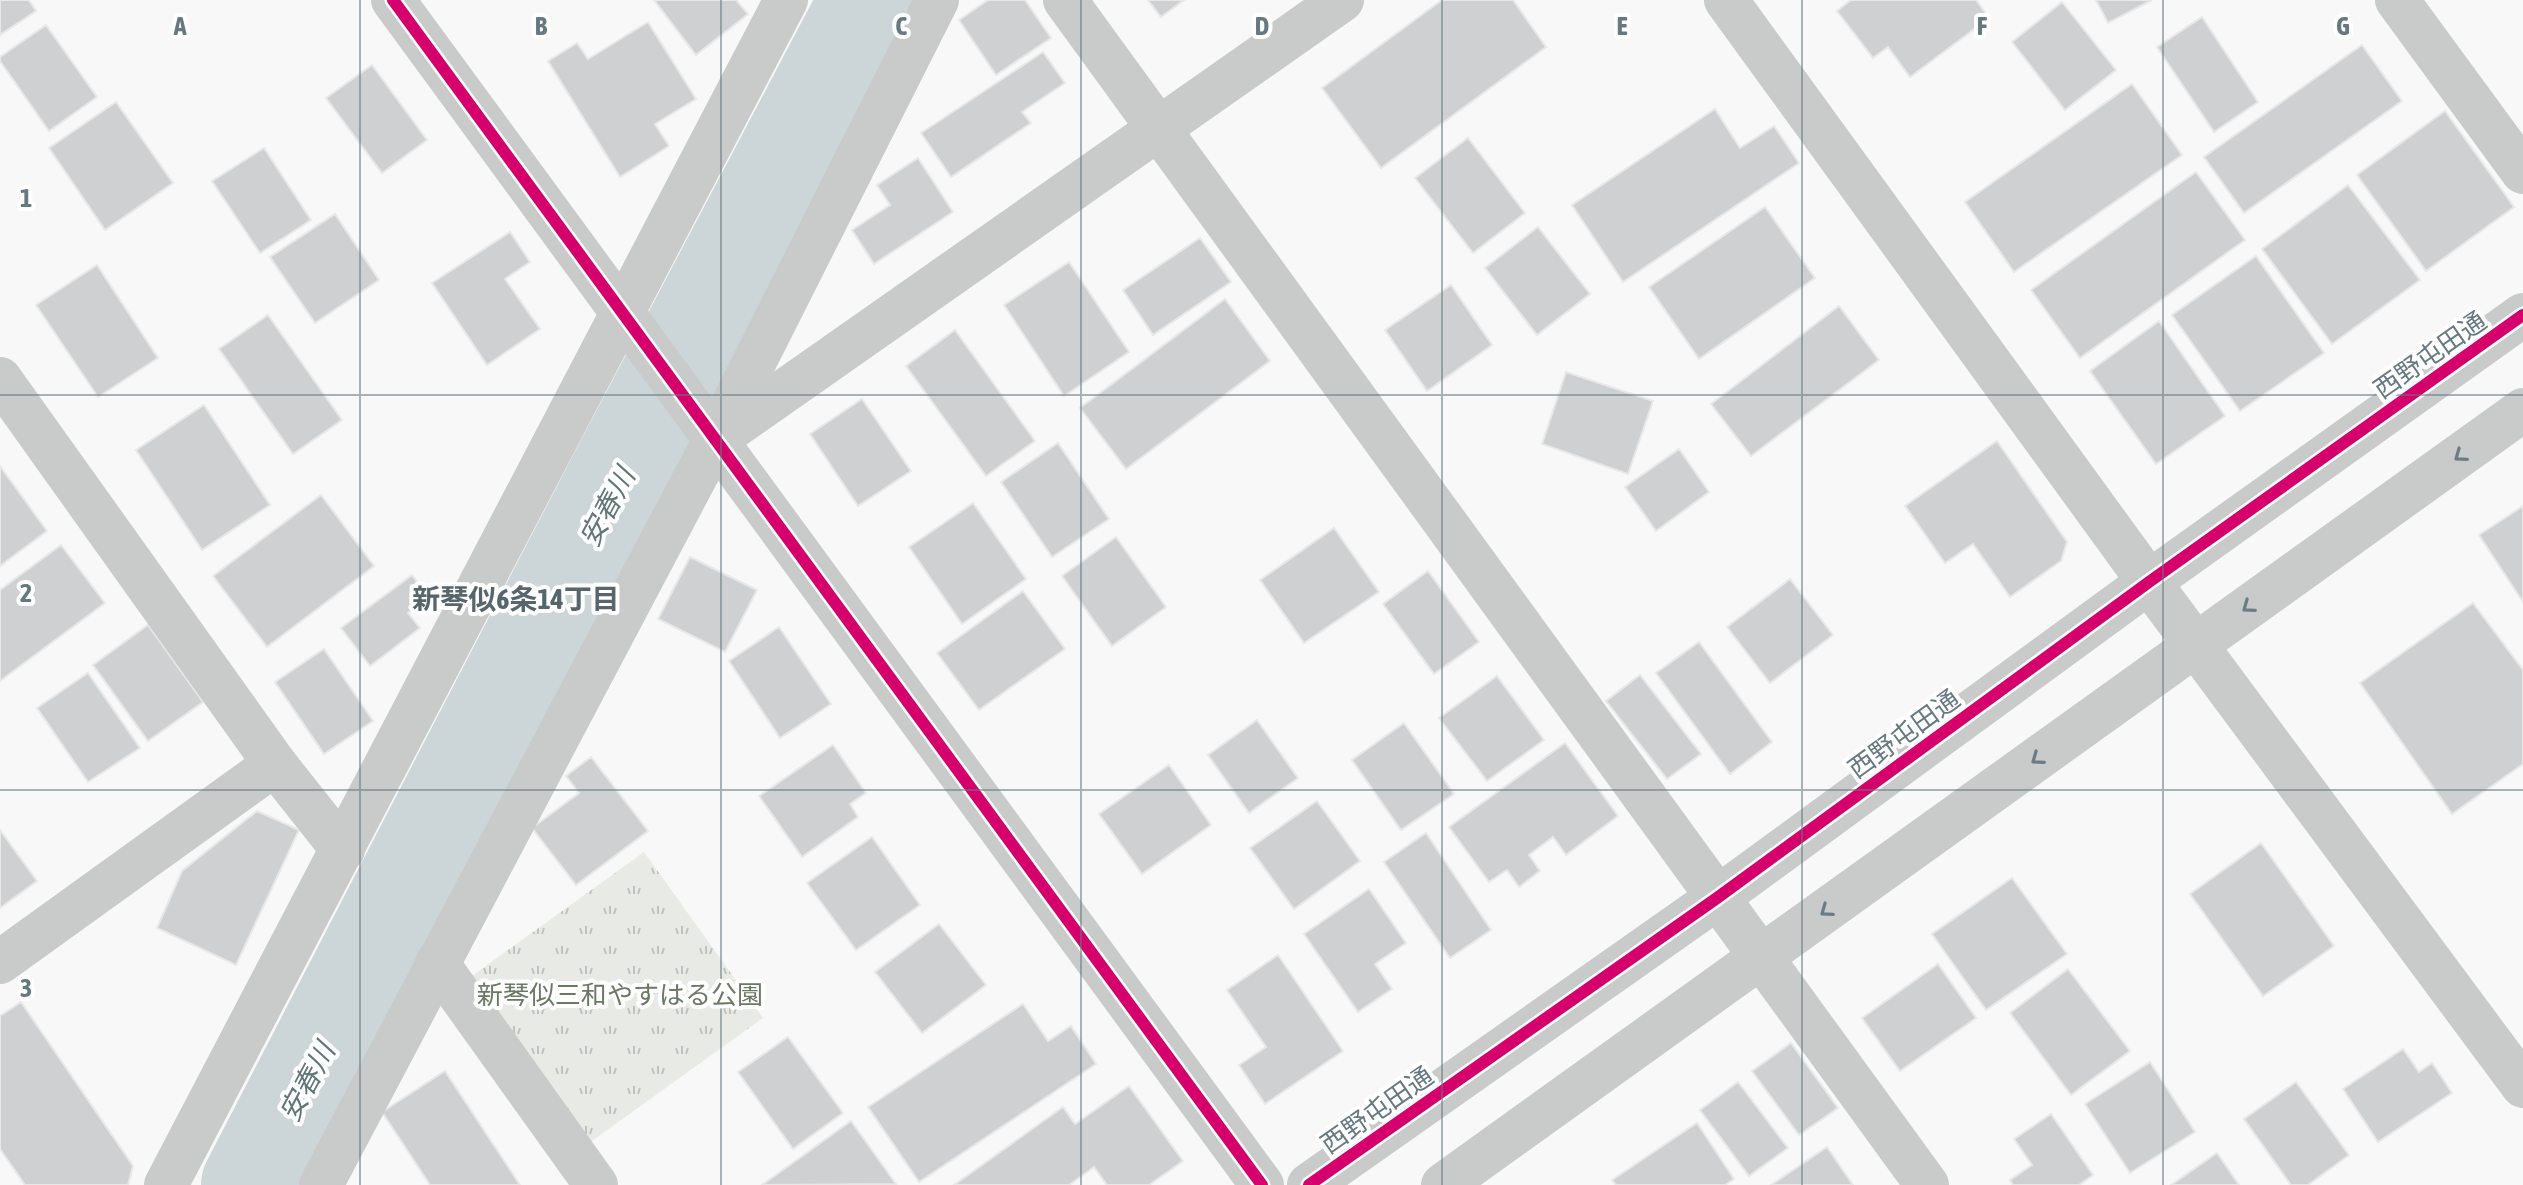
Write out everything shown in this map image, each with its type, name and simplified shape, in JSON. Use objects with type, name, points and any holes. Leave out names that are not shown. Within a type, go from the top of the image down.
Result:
[{"type":"street","points":[[393,0],[1262,1185]]},
{"type":"street","points":[[166,1185],[343,850],[620,312],[786,0]]},
{"type":"street","points":[[321,1185],[437,963],[704,424],[937,0]]},
{"type":"street","points":[[1065,0],[1927,1185]]},
{"type":"street","points":[[704,424],[1160,130],[1342,0]]},
{"type":"street","points":[[1726,0],[2149,582],[2523,1086]]},
{"type":"street","points":[[2397,0],[2523,172]]},
{"type":"street","name":"西野屯田通","points":[[1309,1185],[1717,898],[2149,582],[2523,315]]},
{"type":"street","points":[[0,379],[275,764],[343,850]]},
{"type":"street","points":[[1443,1185],[2523,410]]},
{"type":"street","points":[[0,962],[275,764]]},
{"type":"street","points":[[437,963],[596,1185]]},
{"type":"green space","name":"新琴似三和やすはる公園","points":[[644,852],[763,1018],[589,1143],[472,976]]},
{"type":"building","points":[[0,0],[29,0],[36,11],[0,35]]},
{"type":"building","points":[[654,0],[736,0],[748,14],[696,55]]},
{"type":"building","points":[[988,0],[1025,0],[1051,38],[996,75],[959,20]]},
{"type":"building","points":[[1148,0],[1184,0],[1161,17]]},
{"type":"building","points":[[1442,0],[1513,0],[1546,47],[1381,168],[1322,88]]},
{"type":"building","points":[[1851,0],[1976,0],[1989,18],[1910,77],[1888,47],[1873,58],[1837,11]]},
{"type":"building","points":[[2096,0],[2152,0],[2108,23]]},
{"type":"building","points":[[2062,2],[2116,70],[2065,110],[2012,42]]},
{"type":"building","points":[[2202,17],[2258,102],[2214,132],[2157,47]]},
{"type":"building","points":[[648,22],[696,99],[655,124],[669,146],[620,177],[548,61],[577,43],[588,59]]},
{"type":"building","points":[[46,25],[97,97],[49,131],[0,61],[0,57]]},
{"type":"building","points":[[2362,45],[2402,101],[2244,213],[2204,157]]},
{"type":"building","points":[[1043,52],[1065,83],[1022,112],[1031,123],[951,177],[921,133]]},
{"type":"building","points":[[372,65],[427,140],[382,173],[326,98]]},
{"type":"building","points":[[2132,84],[2182,155],[2014,272],[1965,202]]},
{"type":"building","points":[[116,102],[173,183],[105,230],[49,148]]},
{"type":"building","points":[[1715,109],[1740,148],[1774,126],[1799,163],[1623,282],[1572,205]]},
{"type":"building","points":[[2445,111],[2514,207],[2426,271],[2357,175]]},
{"type":"building","points":[[1468,138],[1525,213],[1473,253],[1415,178]]},
{"type":"building","points":[[264,148],[311,220],[260,253],[212,181]]},
{"type":"building","points":[[918,158],[953,212],[874,264],[852,230],[890,205],[877,185]]},
{"type":"building","points":[[2196,172],[2245,240],[2080,358],[2031,290]]},
{"type":"building","points":[[2348,185],[2420,280],[2332,344],[2262,249]]},
{"type":"building","points":[[1765,207],[1815,278],[1699,359],[1649,287]]},
{"type":"building","points":[[335,214],[379,280],[315,323],[270,257]]},
{"type":"building","points":[[1538,227],[1590,294],[1537,335],[1485,268]]},
{"type":"building","points":[[510,232],[530,262],[505,279],[540,329],[487,365],[432,283]]},
{"type":"building","points":[[1200,238],[1231,282],[1153,335],[1123,290]]},
{"type":"building","points":[[2256,256],[2324,353],[2240,411],[2172,315]]},
{"type":"building","points":[[1069,262],[1129,352],[1064,396],[1004,305]]},
{"type":"building","points":[[97,265],[158,358],[98,397],[36,305]]},
{"type":"building","points":[[1451,285],[1492,345],[1427,391],[1385,330]]},
{"type":"building","points":[[1225,299],[1270,361],[1126,469],[1080,408]]},
{"type":"building","points":[[1839,306],[1879,360],[1751,456],[1711,404]]},
{"type":"building","points":[[268,315],[342,420],[293,454],[219,349]]},
{"type":"building","points":[[2159,321],[2225,416],[2156,464],[2090,371]]},
{"type":"building","points":[[955,330],[1035,441],[986,476],[906,366]]},
{"type":"building","points":[[1566,372],[1653,401],[1628,474],[1542,444]]},
{"type":"building","points":[[862,399],[911,471],[858,506],[810,434]]},
{"type":"building","points":[[204,405],[270,505],[202,550],[136,450]]},
{"type":"building","points":[[1997,441],[2067,542],[2061,561],[2010,597],[1973,544],[1945,563],[1905,506]]},
{"type":"building","points":[[1058,443],[1109,519],[1052,557],[1001,482]]},
{"type":"building","points":[[1679,449],[1709,492],[1656,531],[1625,487]]},
{"type":"building","points":[[0,466],[47,531],[0,566]]},
{"type":"building","points":[[321,495],[374,566],[267,647],[213,576]]},
{"type":"building","points":[[973,503],[1026,579],[962,624],[909,547]]},
{"type":"building","points":[[2523,506],[2523,602],[2479,535]]},
{"type":"building","points":[[1334,528],[1379,592],[1304,643],[1260,580]]},
{"type":"building","points":[[1116,537],[1166,607],[1112,646],[1062,576]]},
{"type":"building","points":[[61,545],[105,603],[0,681],[0,590]]},
{"type":"building","points":[[690,557],[757,590],[725,652],[658,619]]},
{"type":"building","points":[[1428,571],[1479,642],[1434,674],[1383,604]]},
{"type":"building","points":[[412,575],[429,597],[408,613],[420,628],[370,666],[341,628]]},
{"type":"building","points":[[1790,579],[1833,635],[1770,683],[1727,627]]},
{"type":"building","points":[[1023,591],[1065,649],[979,710],[937,653]]},
{"type":"building","points":[[2473,603],[2523,670],[2523,764],[2452,814],[2360,683]]},
{"type":"building","points":[[148,625],[203,702],[148,741],[93,665]]},
{"type":"building","points":[[779,627],[831,704],[780,738],[729,661]]},
{"type":"building","points":[[1699,642],[1772,742],[1730,774],[1656,673]]},
{"type":"building","points":[[324,649],[373,721],[324,754],[275,682]]},
{"type":"building","points":[[88,673],[140,748],[88,782],[37,708]]},
{"type":"building","points":[[1640,675],[1701,754],[1667,779],[1606,701]]},
{"type":"building","points":[[1497,676],[1544,740],[1487,781],[1439,718]]},
{"type":"building","points":[[1257,720],[1298,778],[1249,813],[1208,755]]},
{"type":"building","points":[[1404,723],[1454,794],[1401,830],[1352,760]]},
{"type":"building","points":[[1565,743],[1618,816],[1566,855],[1553,837],[1529,855],[1540,871],[1519,887],[1507,870],[1489,882],[1449,827]]},
{"type":"building","points":[[833,745],[866,793],[850,804],[858,817],[802,857],[759,796]]},
{"type":"building","points":[[591,757],[648,831],[576,885],[532,828],[579,793],[566,776]]},
{"type":"building","points":[[1169,765],[1211,825],[1142,874],[1099,814]]},
{"type":"building","points":[[1317,801],[1360,861],[1294,909],[1250,848]]},
{"type":"building","points":[[257,811],[299,830],[236,965],[157,928],[182,871]]},
{"type":"building","points":[[0,830],[37,881],[0,908]]},
{"type":"building","points":[[1426,833],[1491,930],[1450,958],[1384,862]]},
{"type":"building","points":[[872,837],[920,905],[856,950],[807,883]]},
{"type":"building","points":[[2261,843],[2334,946],[2263,996],[2190,894]]},
{"type":"building","points":[[2012,878],[2067,954],[1986,1010],[1932,934]]},
{"type":"building","points":[[1369,889],[1406,943],[1375,964],[1392,989],[1358,1012],[1304,934]]},
{"type":"building","points":[[939,924],[986,985],[922,1033],[875,972]]},
{"type":"building","points":[[1278,955],[1343,1051],[1265,1104],[1239,1065],[1266,1047],[1227,990]]},
{"type":"building","points":[[1938,964],[1976,1018],[1900,1071],[1862,1018]]},
{"type":"building","points":[[2068,969],[2130,1051],[2071,1095],[2010,1013]]},
{"type":"building","points":[[21,1002],[133,1166],[128,1185],[25,1185],[0,1149],[0,1016]]},
{"type":"building","points":[[1023,1004],[1048,1041],[1071,1026],[1096,1064],[919,1182],[868,1107]]},
{"type":"building","points":[[788,1037],[843,1113],[793,1149],[738,1072]]},
{"type":"building","points":[[1791,1043],[1838,1108],[1799,1135],[1752,1071]]},
{"type":"building","points":[[2403,1049],[2419,1072],[2432,1063],[2452,1093],[2378,1142],[2343,1089]]},
{"type":"building","points":[[2150,1062],[2195,1132],[2130,1173],[2085,1104]]},
{"type":"building","points":[[445,1071],[520,1185],[430,1185],[382,1112]]},
{"type":"building","points":[[1738,1082],[1788,1148],[1749,1176],[1700,1110]]},
{"type":"building","points":[[2296,1082],[2349,1155],[2308,1185],[2291,1185],[2244,1119]]},
{"type":"building","points":[[1129,1086],[1183,1161],[1149,1185],[1107,1185],[1094,1167],[1069,1185],[954,1185],[1063,1107],[1075,1124]]},
{"type":"building","points":[[2051,1114],[2093,1175],[2079,1185],[2013,1185],[2010,1180],[2032,1165],[2014,1139]]},
{"type":"building","points":[[851,1121],[896,1184],[762,1185]]},
{"type":"building","points":[[1697,1123],[1734,1179],[1725,1185],[1616,1185],[1612,1180]]},
{"type":"building","points":[[1827,1147],[1853,1185],[1771,1185]]},
{"type":"building","points":[[2217,1153],[2239,1185],[2171,1185]]},
{"type":"waterway","name":"安春川","points":[[253,1185],[872,0]]},
{"type":"cycle path","points":[[393,0],[1262,1185]]},
{"type":"cycle path","points":[[1309,1185],[1717,898],[2149,582],[2523,315]]},
{"type":"district","name":"新琴似6条14丁目","points":[[516,599]]}]
